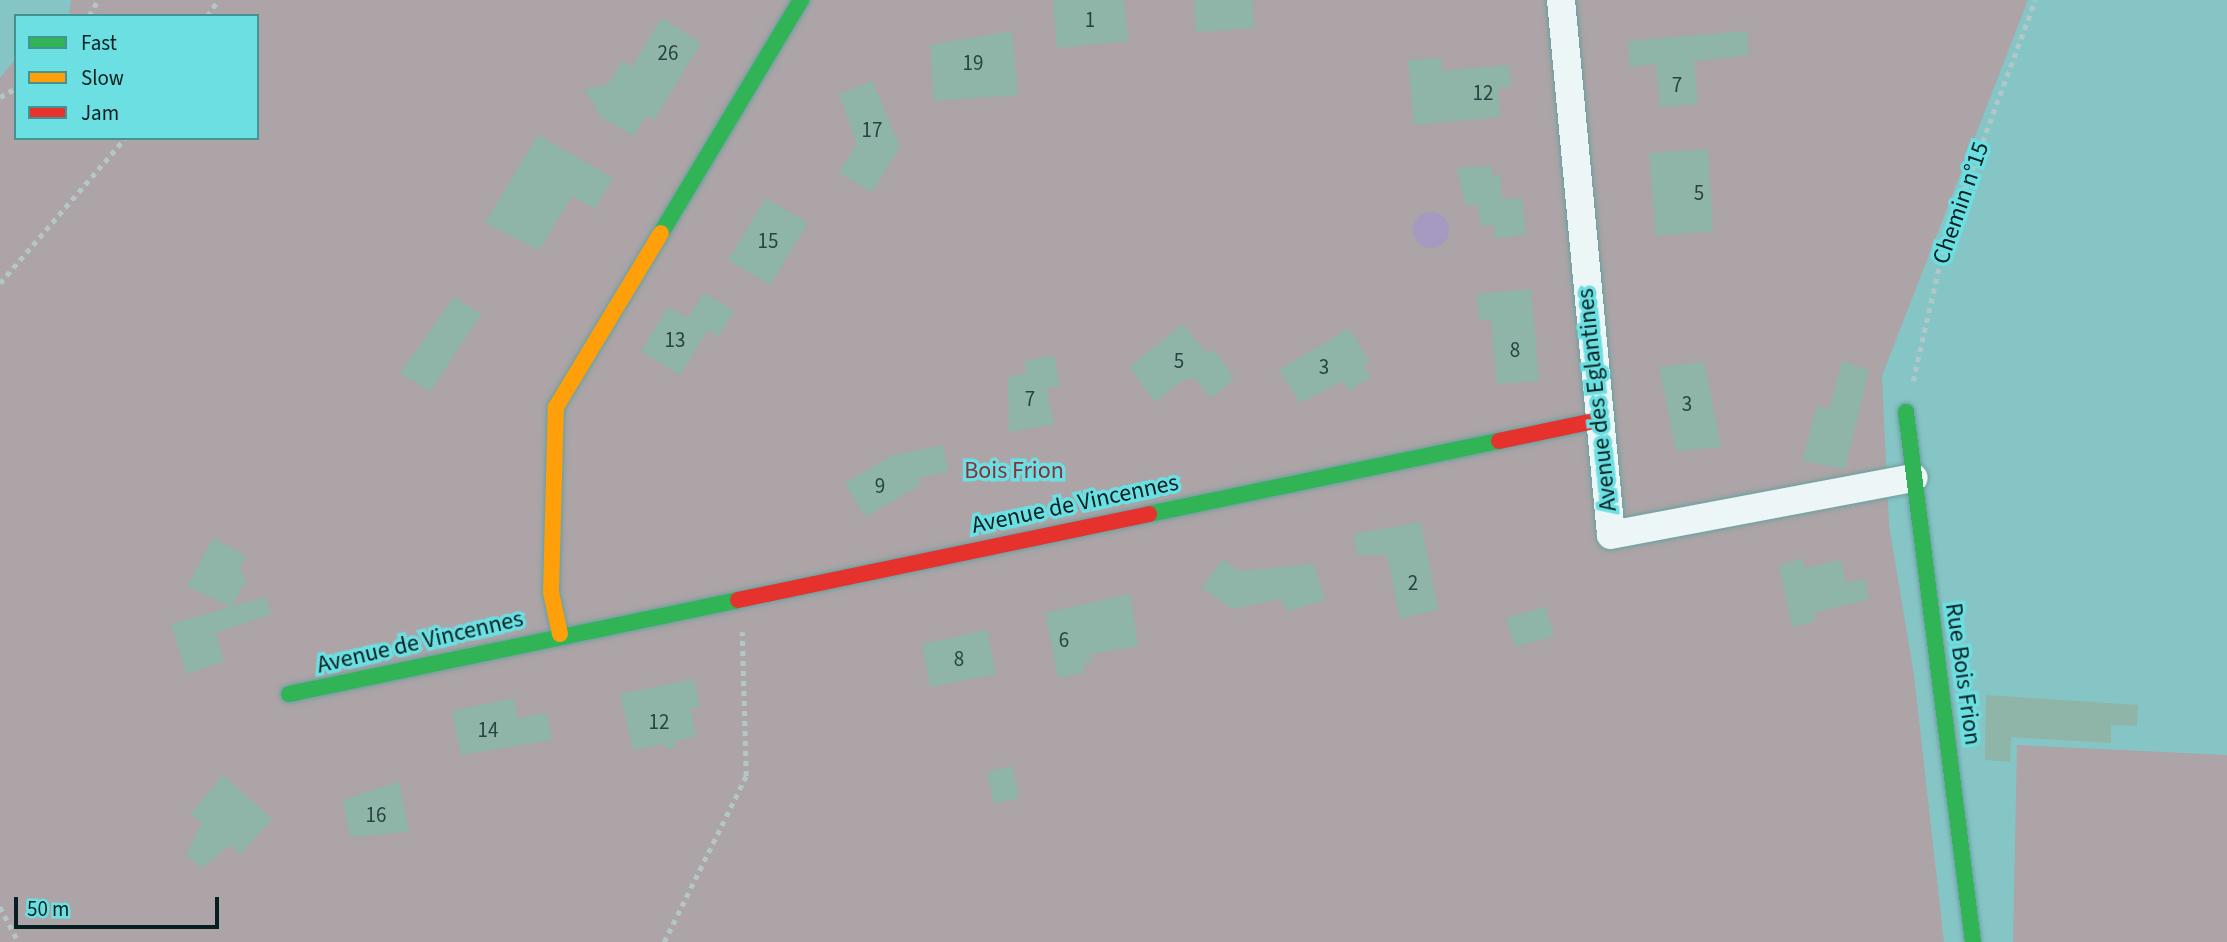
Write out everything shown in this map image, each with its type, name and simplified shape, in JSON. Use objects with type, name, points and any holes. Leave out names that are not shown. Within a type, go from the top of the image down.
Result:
[{"type":"street","name":"Avenue de Vincennes","points":[[560,634],[551,592],[556,407],[801,0]]},
{"type":"street","name":"Avenue des Eglantines","points":[[1561,0],[1611,535],[1914,478]]},
{"type":"street","name":"Rue Bois Frion","points":[[1906,412],[1973,942]]},
{"type":"street","name":"Avenue de Vincennes","points":[[289,694],[560,634],[1599,419]]},
{"type":"path","name":"Chemin n°15","points":[[1906,412],[1944,245],[2035,0]]},
{"type":"path","points":[[0,283],[123,140]]},
{"type":"path","points":[[664,942],[746,776],[740,597]]},
{"type":"path","points":[[0,906],[19,942]]},
{"type":"green space","name":"Bois Frion","points":[[71,0],[2028,0],[1882,376],[1889,525],[1914,675],[1944,942],[0,942],[0,78],[14,61],[14,140],[259,140],[259,14],[69,14]]},
{"type":"green space","points":[[2017,745],[2227,755],[2227,942],[2013,942]]},
{"type":"shaded area","points":[[1431,212],[1444,217],[1449,230],[1444,243],[1431,248],[1418,243],[1413,230],[1418,217]]},
{"type":"building","points":[[1053,0],[1124,0],[1128,41],[1057,48]]},
{"type":"building","points":[[1194,0],[1252,0],[1254,28],[1196,32]]},
{"type":"building","points":[[662,18],[701,43],[654,120],[646,116],[634,136],[601,117],[585,89],[608,84],[622,61],[632,67]]},
{"type":"building","points":[[1012,31],[1018,95],[934,101],[930,45]]},
{"type":"building","points":[[1747,31],[1749,55],[1694,61],[1698,104],[1660,107],[1656,64],[1630,67],[1628,41]]},
{"type":"building","points":[[1442,58],[1443,71],[1509,65],[1511,87],[1498,88],[1500,117],[1414,125],[1408,60]]},
{"type":"building","points":[[872,81],[900,147],[872,192],[839,173],[857,144],[839,94]]},
{"type":"building","points":[[538,135],[613,178],[595,209],[572,196],[539,250],[485,223]]},
{"type":"building","points":[[1708,149],[1713,231],[1656,236],[1649,153]]},
{"type":"building","points":[[1491,166],[1492,176],[1500,174],[1502,199],[1522,198],[1526,235],[1495,238],[1494,225],[1480,225],[1478,205],[1465,205],[1457,168]]},
{"type":"building","points":[[766,198],[808,223],[770,285],[728,260]]},
{"type":"building","points":[[1531,289],[1539,381],[1497,384],[1491,319],[1479,320],[1477,294]]},
{"type":"building","points":[[704,293],[734,311],[718,337],[708,330],[680,375],[641,351],[668,307],[688,318]]},
{"type":"building","points":[[454,297],[481,314],[430,392],[400,373]]},
{"type":"building","points":[[1183,324],[1207,354],[1214,349],[1234,379],[1211,398],[1194,378],[1183,380],[1155,402],[1129,367]]},
{"type":"building","points":[[1349,328],[1369,361],[1363,365],[1371,377],[1349,391],[1343,381],[1300,403],[1279,370]]},
{"type":"building","points":[[1054,355],[1060,386],[1046,388],[1054,424],[1009,432],[1008,377],[1027,373],[1024,361]]},
{"type":"building","points":[[1842,361],[1869,370],[1845,469],[1802,461],[1817,406],[1829,409]]},
{"type":"building","points":[[1704,362],[1721,447],[1676,451],[1659,367]]},
{"type":"building","points":[[943,445],[948,472],[919,478],[920,485],[865,517],[845,483],[891,456]]},
{"type":"building","points":[[1421,522],[1438,610],[1400,618],[1387,555],[1357,555],[1353,534]]},
{"type":"building","points":[[213,538],[246,556],[240,567],[246,581],[232,606],[266,597],[271,614],[216,633],[224,661],[186,674],[171,624],[230,607],[187,586]]},
{"type":"building","points":[[1803,558],[1804,568],[1841,560],[1846,583],[1865,579],[1869,599],[1814,613],[1815,622],[1792,627],[1779,566]]},
{"type":"building","points":[[1222,560],[1239,571],[1314,564],[1325,600],[1288,611],[1281,599],[1232,609],[1202,588]]},
{"type":"building","points":[[1130,594],[1138,646],[1090,654],[1093,662],[1083,664],[1084,673],[1058,678],[1045,613]]},
{"type":"building","points":[[1545,607],[1554,636],[1515,647],[1506,618]]},
{"type":"building","points":[[987,630],[996,674],[930,687],[922,644]]},
{"type":"building","points":[[694,679],[700,707],[690,708],[696,737],[678,740],[671,751],[663,744],[633,750],[620,694]]},
{"type":"building","points":[[1986,695],[2138,705],[2137,726],[2111,725],[2111,743],[2011,737],[2010,762],[1985,760]]},
{"type":"building","points":[[514,698],[518,718],[547,713],[552,740],[461,755],[452,711]]},
{"type":"building","points":[[1012,766],[1019,798],[994,804],[987,772]]},
{"type":"building","points":[[223,775],[272,819],[240,854],[230,845],[202,868],[186,855],[202,823],[191,814]]},
{"type":"building","points":[[399,781],[409,832],[350,837],[343,800]]},
{"type":"traffic: fast","points":[[661,233],[801,0]]},
{"type":"traffic: fast","points":[[1906,412],[1973,942]]},
{"type":"traffic: fast","points":[[1149,514],[1499,441]]},
{"type":"traffic: fast","points":[[289,694],[738,600]]},
{"type":"traffic: slow","points":[[560,634],[551,592],[556,407],[661,233]]},
{"type":"traffic: jam","points":[[1499,441],[1599,420]]},
{"type":"traffic: jam","points":[[738,600],[1149,514]]}]
